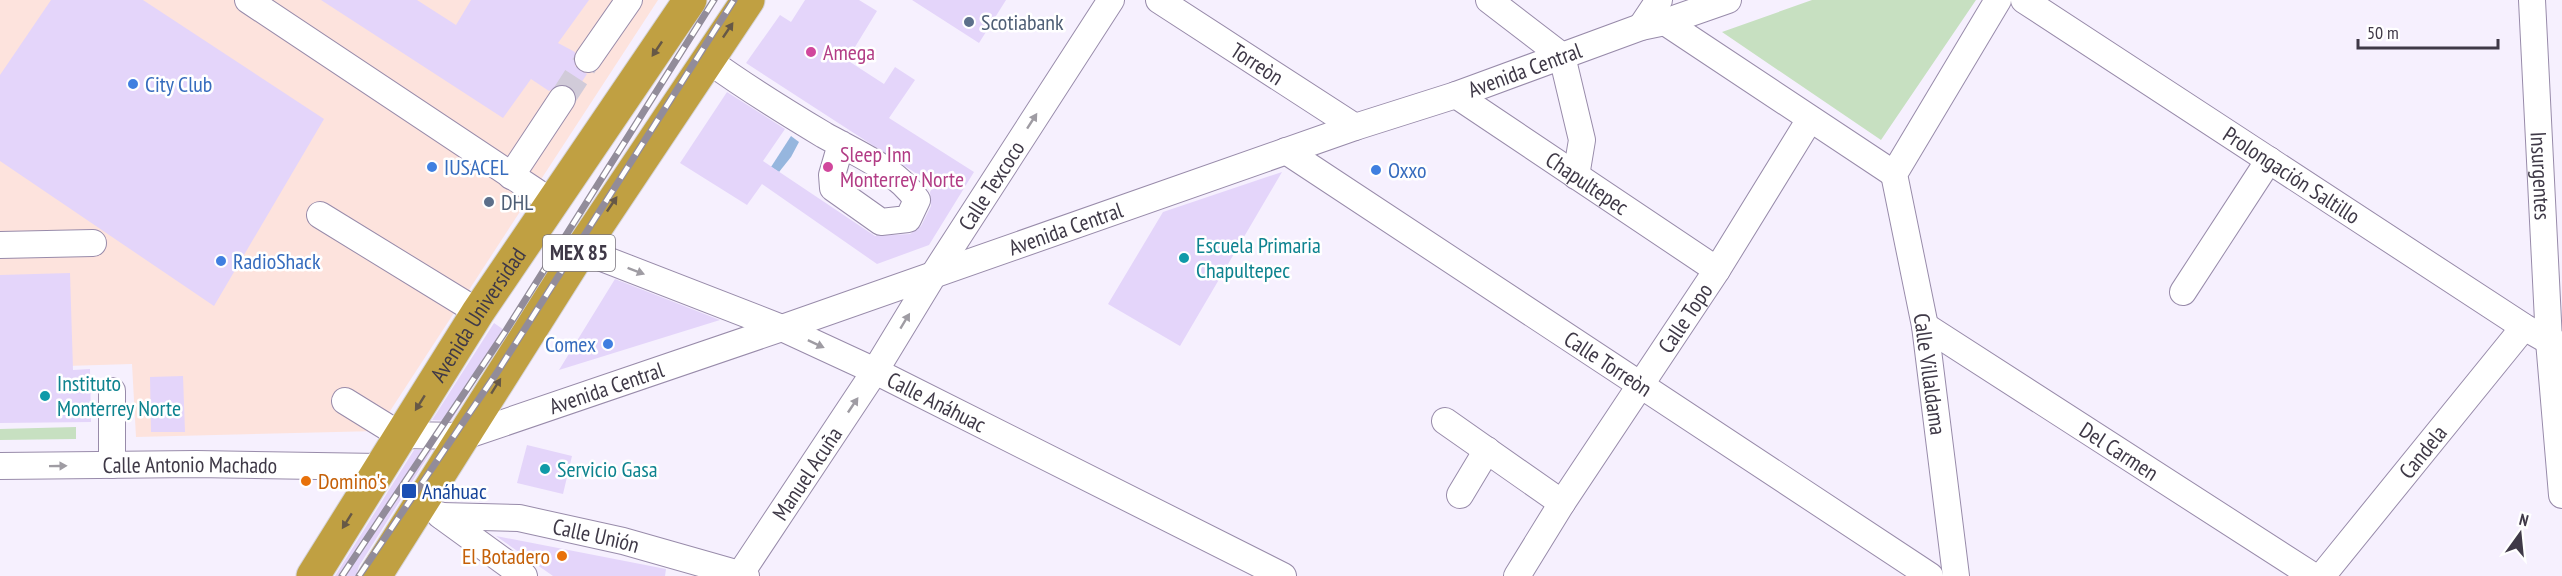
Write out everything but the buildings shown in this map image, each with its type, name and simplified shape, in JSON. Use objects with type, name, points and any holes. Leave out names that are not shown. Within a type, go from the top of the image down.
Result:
[{"type":"highway","name":"Avenida Universidad","points":[[313,576],[478,312],[690,0]]},
{"type":"highway","name":"MEX 85","points":[[375,576],[432,509],[465,436],[581,250],[748,0]]},
{"type":"street","points":[[248,0],[553,203]]},
{"type":"street","points":[[588,59],[629,0]]},
{"type":"street","name":"Calle Texcoco","points":[[875,371],[934,274],[1111,0]]},
{"type":"street","name":"Torreòn","points":[[1159,0],[1355,127]]},
{"type":"street","points":[[1489,0],[1562,56],[1582,140],[1576,176]]},
{"type":"street","name":"Avenida Central","points":[[400,435],[465,436],[782,328],[1355,127],[1456,95],[1562,56],[1655,17],[1728,0]]},
{"type":"street","points":[[1655,17],[1894,174],[1998,0]]},
{"type":"street","name":"Prolongación Saltillo","points":[[2024,0],[2524,327],[2556,343]]},
{"type":"street","name":"Insurgentes","points":[[2532,0],[2551,151],[2562,495]]},
{"type":"street","points":[[708,60],[748,89],[841,144]]},
{"type":"street","name":"Chapultepec","points":[[1456,95],[1717,270]]},
{"type":"street","points":[[511,176],[562,99]]},
{"type":"street","name":"Calle Topo","points":[[1517,576],[1562,502],[1717,270],[1810,119]]},
{"type":"street","name":"Calle Torreòn","points":[[1286,151],[1930,576]]},
{"type":"street","points":[[2183,292],[2269,160]]},
{"type":"street","name":"Calle Villaldama","points":[[1894,174],[1924,326],[1956,576]]},
{"type":"street","points":[[320,215],[478,312]]},
{"type":"street","points":[[0,245],[93,243]]},
{"type":"street","name":"Calle Anáhuac","points":[[581,250],[782,328],[875,371],[1283,576]]},
{"type":"street","name":"Del Carmen","points":[[1924,326],[2313,576]]},
{"type":"street","name":"Candela","points":[[2322,576],[2524,327]]},
{"type":"street","name":"Manuel Acuña","points":[[742,575],[875,371]]},
{"type":"street","points":[[112,391],[112,465]]},
{"type":"street","points":[[345,401],[400,435]]},
{"type":"street","points":[[1445,421],[1562,502]]},
{"type":"street","points":[[1460,495],[1487,450]]},
{"type":"street","name":"Calle Antonio Machado","points":[[0,466],[380,467]]},
{"type":"street","points":[[432,509],[524,576]]},
{"type":"street","name":"Calle Unión","points":[[432,509],[519,518],[623,541],[742,575]]},
{"type":"shaded area","points":[[0,0],[658,0],[377,431],[136,437],[132,364],[0,368]]},
{"type":"green space","points":[[1812,0],[1976,0],[1881,140],[1722,32]]},
{"type":"green space","points":[[76,427],[76,439],[0,440],[0,429]]},
{"type":"water","points":[[791,136],[799,142],[779,172],[771,167]]},
{"type":"tunnel","points":[[562,99],[588,59]]},
{"type":"railway","points":[[342,576],[505,332],[714,0]]},
{"type":"railway","points":[[359,576],[498,371],[734,0]]},
{"type":"place","name":"Scotiabank","points":[[969,22]]},
{"type":"place","name":"Amega","points":[[811,52]]},
{"type":"place","name":"City Club","points":[[133,84]]},
{"type":"place","name":"IUSACEL","points":[[432,167]]},
{"type":"place","name":"Sleep Inn Monterrey Norte","points":[[828,167]]},
{"type":"place","name":"Oxxo","points":[[1376,170]]},
{"type":"place","name":"DHL","points":[[489,202]]},
{"type":"place","name":"Escuela Primaria Chapultepec","points":[[1184,258]]},
{"type":"place","name":"RadioShack","points":[[221,261]]},
{"type":"place","name":"Comex","points":[[608,344]]},
{"type":"place","name":"Instituto Monterrey Norte","points":[[45,396]]},
{"type":"place","name":"Servicio Gasa","points":[[545,469]]},
{"type":"place","name":"Domino's","points":[[306,481]]},
{"type":"place","name":"Anáhuac","points":[[409,491]]},
{"type":"place","name":"El Botadero","points":[[562,556]]}]
